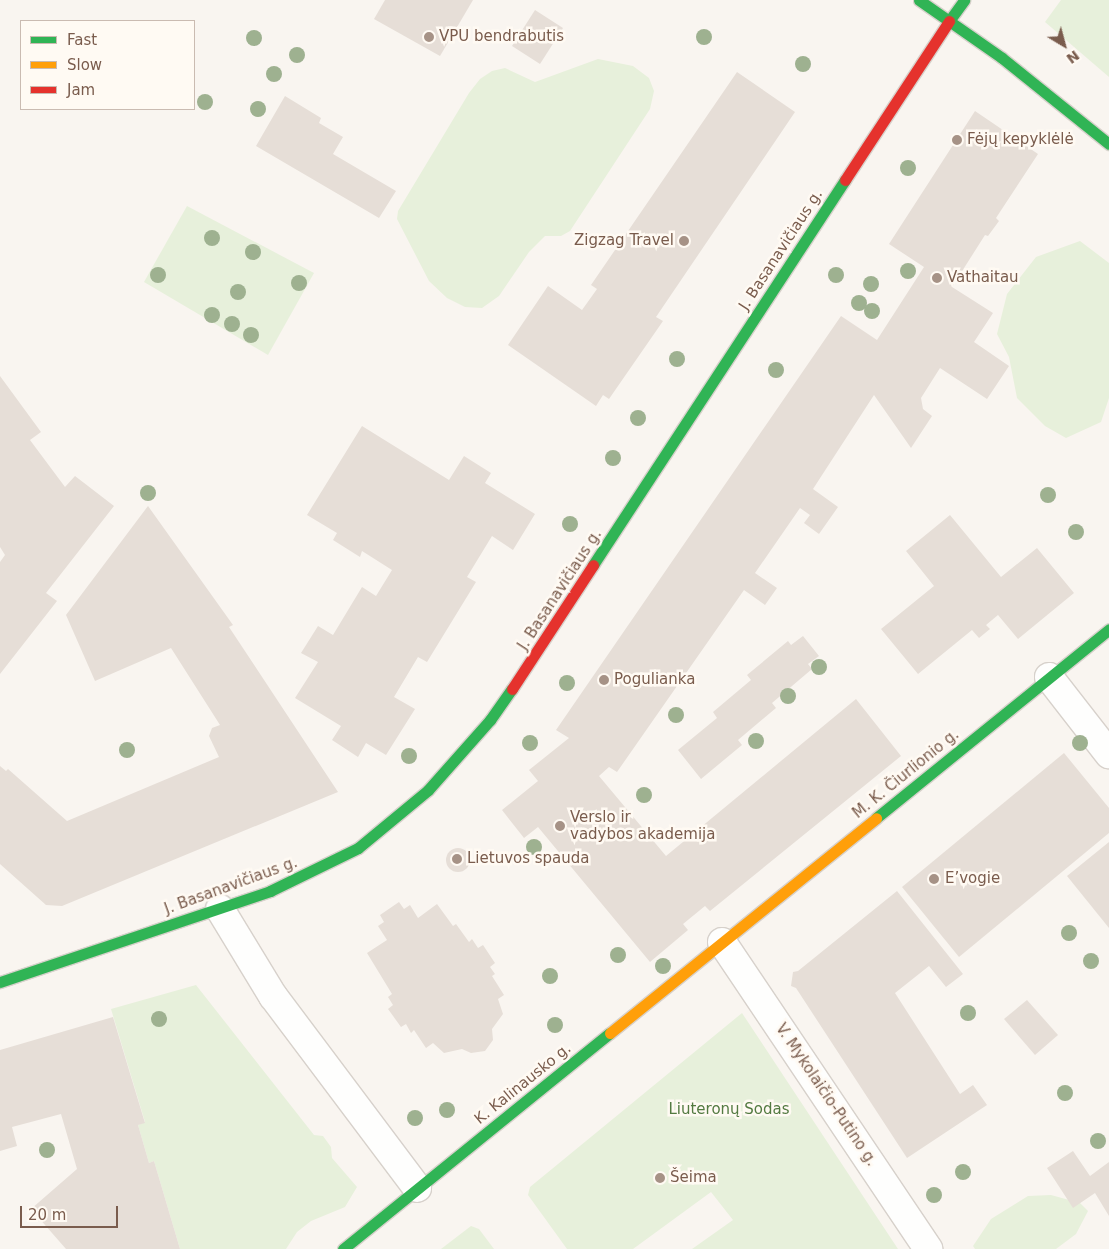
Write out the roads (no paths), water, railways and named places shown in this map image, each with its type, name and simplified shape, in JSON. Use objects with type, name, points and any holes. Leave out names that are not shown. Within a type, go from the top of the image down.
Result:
[{"type":"main road","points":[[919,0],[1047,92],[1109,144]]},
{"type":"main road","name":"J. Basanavičiaus g.","points":[[0,982],[270,891],[358,848],[398,817],[459,758],[524,671],[964,0]]},
{"type":"main road","name":"M. K. Čiurlionio g.","points":[[722,942],[1109,629]]},
{"type":"main road","name":"K. Kalinausko g.","points":[[343,1249],[722,942]]},
{"type":"street","points":[[1049,677],[1109,754]]},
{"type":"street","points":[[220,908],[273,996],[417,1188]]},
{"type":"street","name":"V. Mykolaičio-Putino g.","points":[[722,942],[928,1249]]},
{"type":"place","name":"VPU bendrabutis","points":[[429,37]]},
{"type":"place","name":"Fėjų kepyklėlė","points":[[957,140]]},
{"type":"place","name":"Zigzag Travel","points":[[684,241]]},
{"type":"place","name":"Vathaitau","points":[[937,278]]},
{"type":"place","name":"Pogulianka","points":[[604,680]]},
{"type":"place","name":"Verslo ir vadybos akademija","points":[[560,826]]},
{"type":"place","name":"Lietuvos spauda","points":[[457,859]]},
{"type":"place","name":"E’vogie","points":[[934,879]]},
{"type":"place","name":"Šeima","points":[[660,1178]]},
{"type":"park label","name":"Liuteronų Sodas","points":[[729,1110]]}]
